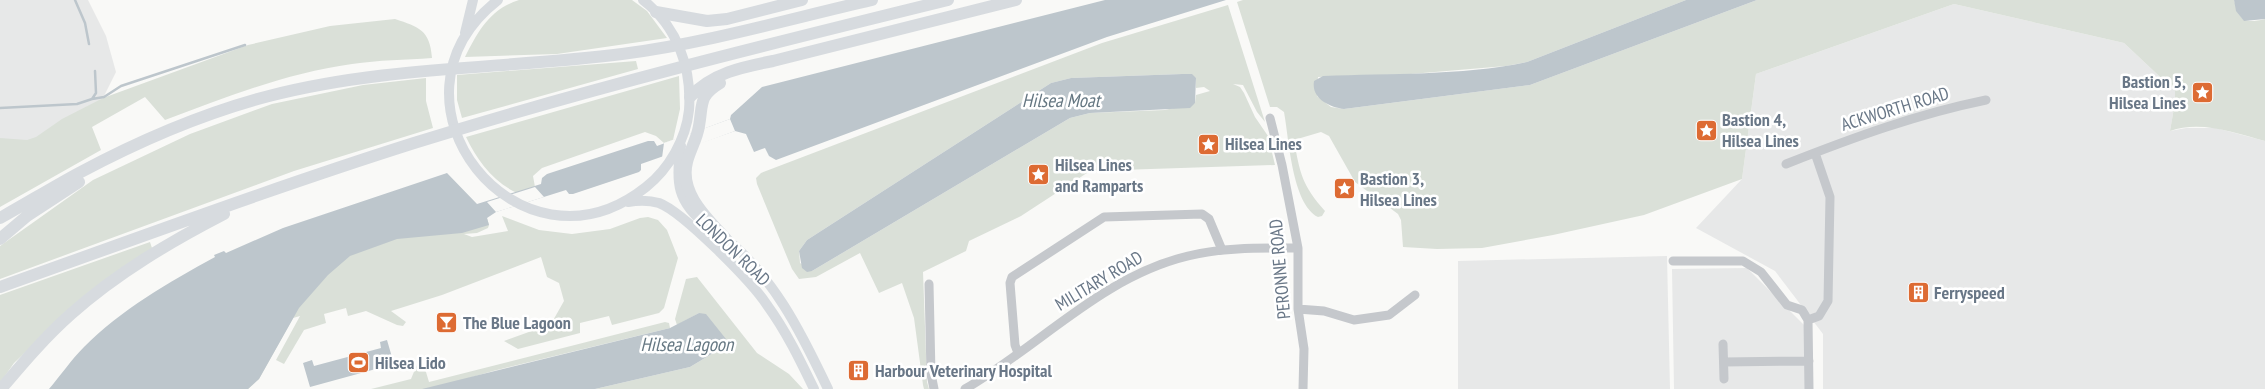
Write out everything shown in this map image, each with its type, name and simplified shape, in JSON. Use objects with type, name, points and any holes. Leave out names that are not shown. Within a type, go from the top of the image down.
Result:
[{"type":"highway","points":[[656,12],[707,21],[727,19],[802,0]]},
{"type":"highway","points":[[0,218],[81,172],[134,147],[217,112],[268,96],[312,86],[407,71],[624,54],[724,36],[872,0]]},
{"type":"highway","points":[[0,287],[295,182],[414,143],[632,79],[948,0]]},
{"type":"highway","points":[[690,97],[698,89],[725,73],[745,66],[773,61],[1016,0]]},
{"type":"highway","points":[[726,239],[699,209],[690,193],[680,158],[700,124],[702,103],[705,95],[712,88],[737,75],[773,61]]},
{"type":"highway","points":[[0,239],[27,216],[134,147]]},
{"type":"highway","points":[[1,389],[28,356],[72,313],[118,278],[168,244],[228,212],[295,182]]},
{"type":"main road","points":[[473,0],[464,38],[453,66],[450,80],[452,120],[462,150],[473,166],[498,192],[532,209],[552,214],[572,215],[595,212],[618,205],[637,195],[680,158],[690,97],[687,68],[670,28],[643,0]]},
{"type":"main road","points":[[464,38],[475,21],[498,0]]},
{"type":"main road","name":"LONDON ROAD","points":[[618,205],[640,200],[659,203],[732,264],[757,292],[776,319],[814,389]]},
{"type":"main road","name":"LONDON ROAD","points":[[726,239],[776,293],[809,349],[828,389]]},
{"type":"street","name":"ACKWORTH ROAD","points":[[1786,164],[1870,131],[1929,112],[1986,100]]},
{"type":"street","name":"PERONNE ROAD","points":[[1270,118],[1282,165],[1298,248],[1298,309],[1304,349],[1303,389]]},
{"type":"street","points":[[1808,320],[1819,316],[1828,301],[1830,198],[1815,152]]},
{"type":"street","points":[[1018,353],[1015,345],[1010,283],[1012,277],[1104,217],[1202,214],[1209,219],[1222,250]]},
{"type":"street","name":"MILITARY ROAD","points":[[965,389],[1081,308],[1127,279],[1175,260],[1222,250],[1298,248]]},
{"type":"street","points":[[1672,261],[1743,261],[1761,272],[1787,306],[1802,310],[1808,320],[1809,389]]},
{"type":"street","points":[[929,284],[930,374],[934,389]]},
{"type":"street","points":[[1298,309],[1324,311],[1354,320],[1389,315],[1415,295]]},
{"type":"street","points":[[1723,344],[1724,378]]},
{"type":"street","points":[[1724,362],[1809,360]]},
{"type":"shaded area","points":[[0,0],[88,0],[106,36],[116,72],[103,98],[0,173]]},
{"type":"shaded area","points":[[519,0],[632,0],[647,11],[667,38],[557,54],[465,57],[486,22],[500,9]]},
{"type":"shaded area","points":[[1243,0],[1686,0],[1527,62],[1506,66],[1411,74],[1318,77],[1317,96],[1331,107],[1344,109],[1530,85],[1757,0],[2234,0],[2238,13],[2244,19],[2252,21],[2265,19],[2265,141],[2230,131],[2206,127],[2182,128],[2170,131],[2175,91],[2124,43],[1954,4],[1756,74],[1742,179],[1644,215],[1553,235],[1482,248],[1437,249],[1403,247],[1401,220],[1398,214],[1355,182],[1329,136],[1321,132],[1294,140],[1303,178],[1311,194],[1325,211],[1322,216],[1318,217],[1309,210],[1302,199],[1293,170],[1284,112],[1277,107],[1270,107],[1237,2]]},
{"type":"shaded area","points":[[1954,4],[2124,43],[2175,91],[2170,131],[2186,128],[2216,128],[2265,141],[2265,389],[1823,389],[1823,334],[1775,271],[1696,228],[1742,179],[1756,74]]},
{"type":"shaded area","points":[[1228,5],[1265,122],[1257,112],[1243,85],[1233,84],[1240,87],[1255,117],[1268,136],[1275,165],[1090,171],[1021,216],[969,241],[966,251],[923,272],[927,382],[929,389],[924,389],[914,318],[902,283],[879,293],[860,253],[816,277],[799,279],[792,269],[756,178],[761,173],[1102,43]],"holes":[[[1182,74],[1196,78],[1196,88],[1204,87],[1210,91],[1196,95],[1195,103],[1165,110],[1090,113],[1070,118],[812,271],[800,263],[799,251],[807,240],[1051,83],[1071,78]]]},
{"type":"shaded area","points":[[395,19],[417,27],[426,35],[432,58],[362,63],[304,73],[257,87],[165,120],[145,97],[92,127],[101,150],[0,207],[0,138],[27,140],[36,137],[62,119],[103,98],[248,45],[330,26]]},
{"type":"shaded area","points":[[636,61],[638,69],[462,118],[457,100],[457,75]]},
{"type":"shaded area","points":[[679,76],[680,109],[673,140],[664,143],[656,136],[645,132],[542,168],[533,176],[535,187],[517,193],[493,177],[475,154],[466,137]]},
{"type":"shaded area","points":[[426,78],[426,101],[433,128],[294,171],[0,279],[0,246],[93,180],[190,134],[272,104],[363,85]]},
{"type":"shaded area","points":[[502,216],[539,230],[572,234],[610,229],[640,218],[648,217],[658,220],[667,230],[678,258],[664,308],[659,313],[612,325],[609,316],[580,323],[580,333],[518,349],[504,341],[551,324],[564,301],[559,283],[547,277],[541,257],[442,295],[391,311],[406,322],[403,326],[366,311],[348,316],[346,308],[324,314],[326,323],[304,330],[284,364],[276,360],[300,316],[293,318],[259,379],[248,389],[66,389],[248,265],[487,218],[488,228],[477,233],[464,234],[472,237],[508,231]]},
{"type":"shaded area","points":[[150,242],[152,248],[32,346],[14,363],[0,383],[0,295]]},
{"type":"shaded area","points":[[1667,256],[1670,389],[1458,389],[1458,261]]},
{"type":"shaded area","points":[[1747,268],[1804,325],[1806,389],[1674,389],[1672,269]]},
{"type":"shaded area","points":[[697,277],[757,353],[789,374],[803,389],[595,389],[690,367],[725,346],[699,313],[677,325],[675,319],[686,279]]},
{"type":"shaded area","points":[[665,322],[669,323],[670,328],[493,371],[431,389],[371,389],[411,379],[418,362],[423,362],[429,382]]},
{"type":"water","points":[[1105,0],[1226,0],[1107,37],[776,160],[769,156],[765,148],[754,152],[746,134],[735,131],[641,164],[639,172],[573,194],[569,194],[566,190],[496,212],[487,218],[489,225],[462,233],[397,239],[350,256],[328,275],[299,308],[259,379],[248,389],[49,389],[84,347],[130,309],[180,276],[215,257],[214,255],[224,251],[226,253],[283,228],[447,173],[477,204],[541,184],[542,178],[547,174],[648,141],[654,141],[657,146],[730,119],[731,115],[762,87]]},
{"type":"water","points":[[1686,0],[1757,0],[1530,85],[1344,109],[1328,104],[1315,93],[1314,81],[1323,76],[1451,72],[1527,62]]},
{"type":"water","points":[[2234,0],[2265,0],[2265,19],[2244,21],[2236,11]]},
{"type":"water","name":"Hilsea Moat","points":[[1192,74],[1196,78],[1195,103],[1190,108],[1090,113],[1070,118],[812,271],[807,272],[802,268],[799,251],[807,240],[1051,83],[1071,78]]},
{"type":"water","name":"Hilsea Lagoon","points":[[699,313],[706,314],[726,339],[725,346],[690,367],[595,389],[422,389],[670,328]]},
{"type":"water","name":"Hilsea Lido","points":[[387,340],[394,364],[310,387],[303,363],[312,360],[314,366],[381,348],[380,342]]},
{"type":"pier","points":[[730,119],[735,131],[662,158],[664,143]]},
{"type":"pier","points":[[535,187],[544,197],[496,212],[487,202]]},
{"type":"waterway","points":[[75,0],[85,23],[89,44]]},
{"type":"waterway","points":[[92,99],[104,97],[121,86],[245,45]]},
{"type":"waterway","points":[[0,108],[77,104],[92,99],[96,93],[95,71]]},
{"type":"place","name":"Bastion 5, Hilsea Lines","points":[[2202,92]]},
{"type":"place","name":"Bastion 4, Hilsea Lines","points":[[1706,130]]},
{"type":"place","name":"Hilsea Lines","points":[[1209,144]]},
{"type":"place","name":"Hilsea Lines and Ramparts","points":[[1039,175]]},
{"type":"place","name":"Bastion 3, Hilsea Lines","points":[[1344,189]]},
{"type":"place","name":"Ferryspeed","points":[[1918,293]]},
{"type":"place","name":"The Blue Lagoon","points":[[447,323]]},
{"type":"place","name":"Hilsea Lido","points":[[359,363]]},
{"type":"place","name":"Harbour Veterinary Hospital","points":[[859,371]]}]
